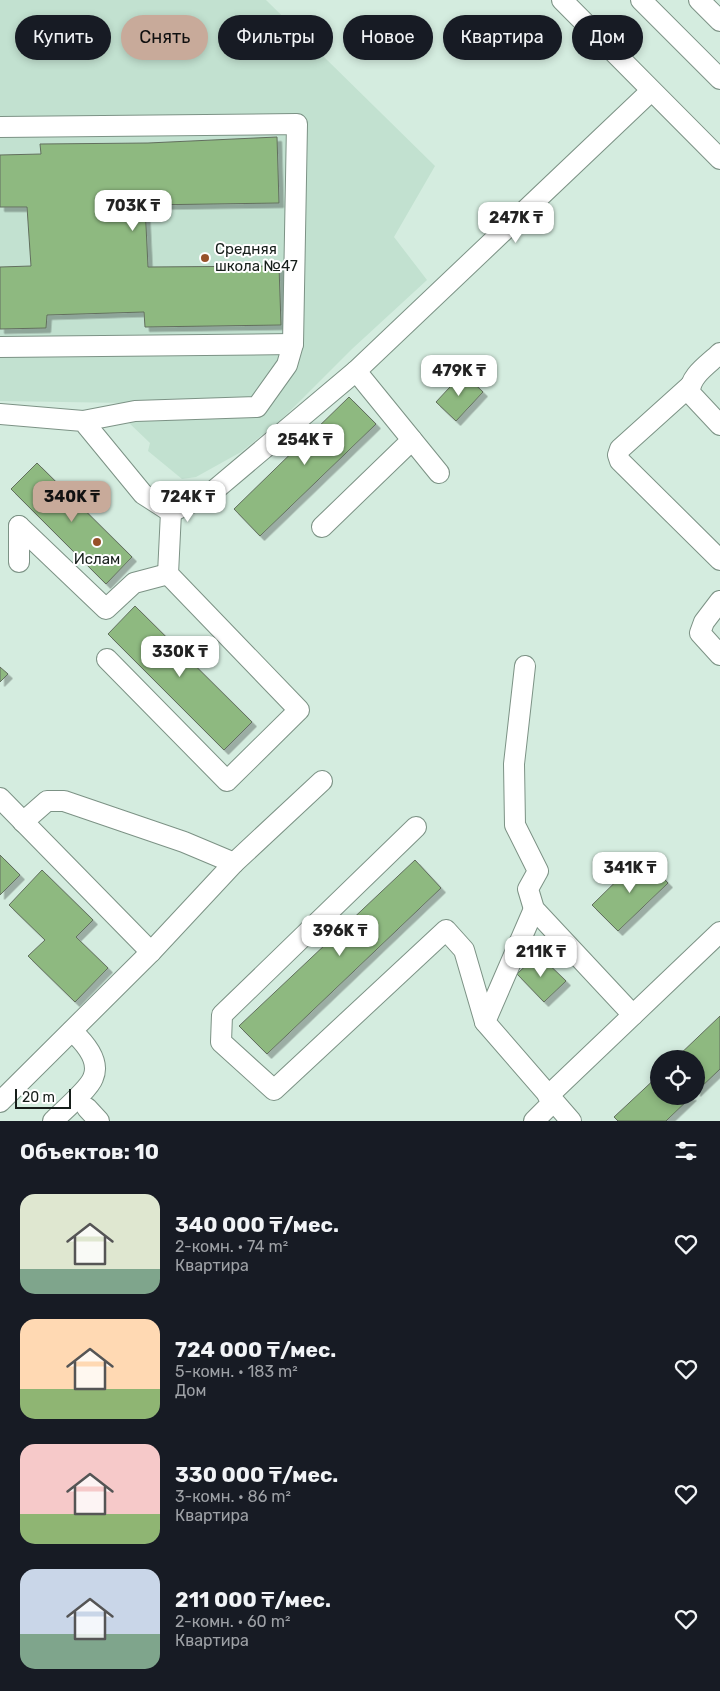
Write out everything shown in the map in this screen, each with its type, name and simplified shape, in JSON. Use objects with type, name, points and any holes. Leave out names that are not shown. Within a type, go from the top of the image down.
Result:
[{"type":"street","points":[[562,0],[720,159]]},
{"type":"street","points":[[641,0],[720,79]]},
{"type":"street","points":[[699,0],[720,21]]},
{"type":"street","points":[[171,512],[210,494],[356,371],[651,91]]},
{"type":"street","points":[[0,127],[297,124],[293,344],[287,365],[257,407],[135,411],[82,420],[0,414]]},
{"type":"street","points":[[0,347],[293,344]]},
{"type":"street","points":[[720,353],[694,379],[690,386],[620,449],[618,455],[620,461],[720,560]]},
{"type":"street","points":[[356,371],[438,473]]},
{"type":"street","points":[[690,386],[690,393],[720,425]]},
{"type":"street","points":[[82,420],[143,494],[171,512]]},
{"type":"street","points":[[322,527],[412,440]]},
{"type":"street","points":[[107,659],[227,781],[299,710],[168,574],[171,512]]},
{"type":"street","points":[[19,562],[20,526],[106,609],[134,583],[168,574]]},
{"type":"street","points":[[720,602],[704,622],[700,633],[720,655]]},
{"type":"street","points":[[525,666],[514,764],[515,825],[538,871],[528,889],[534,909],[633,1015]]},
{"type":"street","points":[[0,1102],[151,952],[234,863],[322,781]]},
{"type":"street","points":[[0,798],[151,952]]},
{"type":"street","points":[[24,822],[47,801],[64,801],[184,842],[234,863]]},
{"type":"street","points":[[416,826],[222,1015],[221,1042],[274,1090],[446,930],[464,950],[485,1022],[571,1121]]},
{"type":"street","points":[[485,1022],[534,909]]},
{"type":"street","points":[[534,1121],[551,1099],[633,1015],[720,932]]},
{"type":"street","points":[[53,1121],[77,1098],[93,1078],[94,1061],[83,1041],[72,1031]]},
{"type":"shaded area","name":"Средняя школа №47","points":[[0,0],[266,0],[281,15],[218,15],[218,60],[327,60],[435,166],[394,237],[427,280],[352,349],[281,420],[241,452],[196,477],[182,479],[148,451],[150,443],[127,421],[126,403],[0,401]]},
{"type":"building","name":"Средняя школа №47","points":[[277,137],[279,203],[145,205],[148,267],[279,266],[281,325],[145,327],[144,312],[47,315],[46,328],[0,329],[0,267],[31,266],[27,207],[0,207],[0,155],[41,154],[40,144],[148,143]]},
{"type":"building","points":[[463,373],[483,392],[456,421],[436,402]]},
{"type":"building","points":[[349,397],[376,424],[260,536],[234,509]]},
{"type":"building","points":[[37,463],[132,557],[106,584],[11,489]]},
{"type":"building","points":[[135,606],[252,722],[224,750],[108,634]]},
{"type":"building","points":[[0,667],[8,674],[0,682]]},
{"type":"building","points":[[0,855],[20,875],[0,895]]},
{"type":"building","points":[[642,856],[668,883],[618,931],[592,905]]},
{"type":"building","points":[[415,860],[441,888],[267,1054],[239,1026]]},
{"type":"building","points":[[42,870],[93,920],[76,937],[108,968],[75,1002],[28,956],[45,940],[9,905]]},
{"type":"building","points":[[538,954],[566,981],[544,1002],[517,974]]},
{"type":"building","points":[[720,1016],[720,1069],[705,1083],[705,1050],[684,1050]]},
{"type":"building","points":[[650,1083],[650,1105],[683,1105],[666,1121],[618,1121],[614,1117]]},
{"type":"place","name":"Средняя школа №47","points":[[205,258]]},
{"type":"place","name":"Ислам","points":[[97,542]]}]
